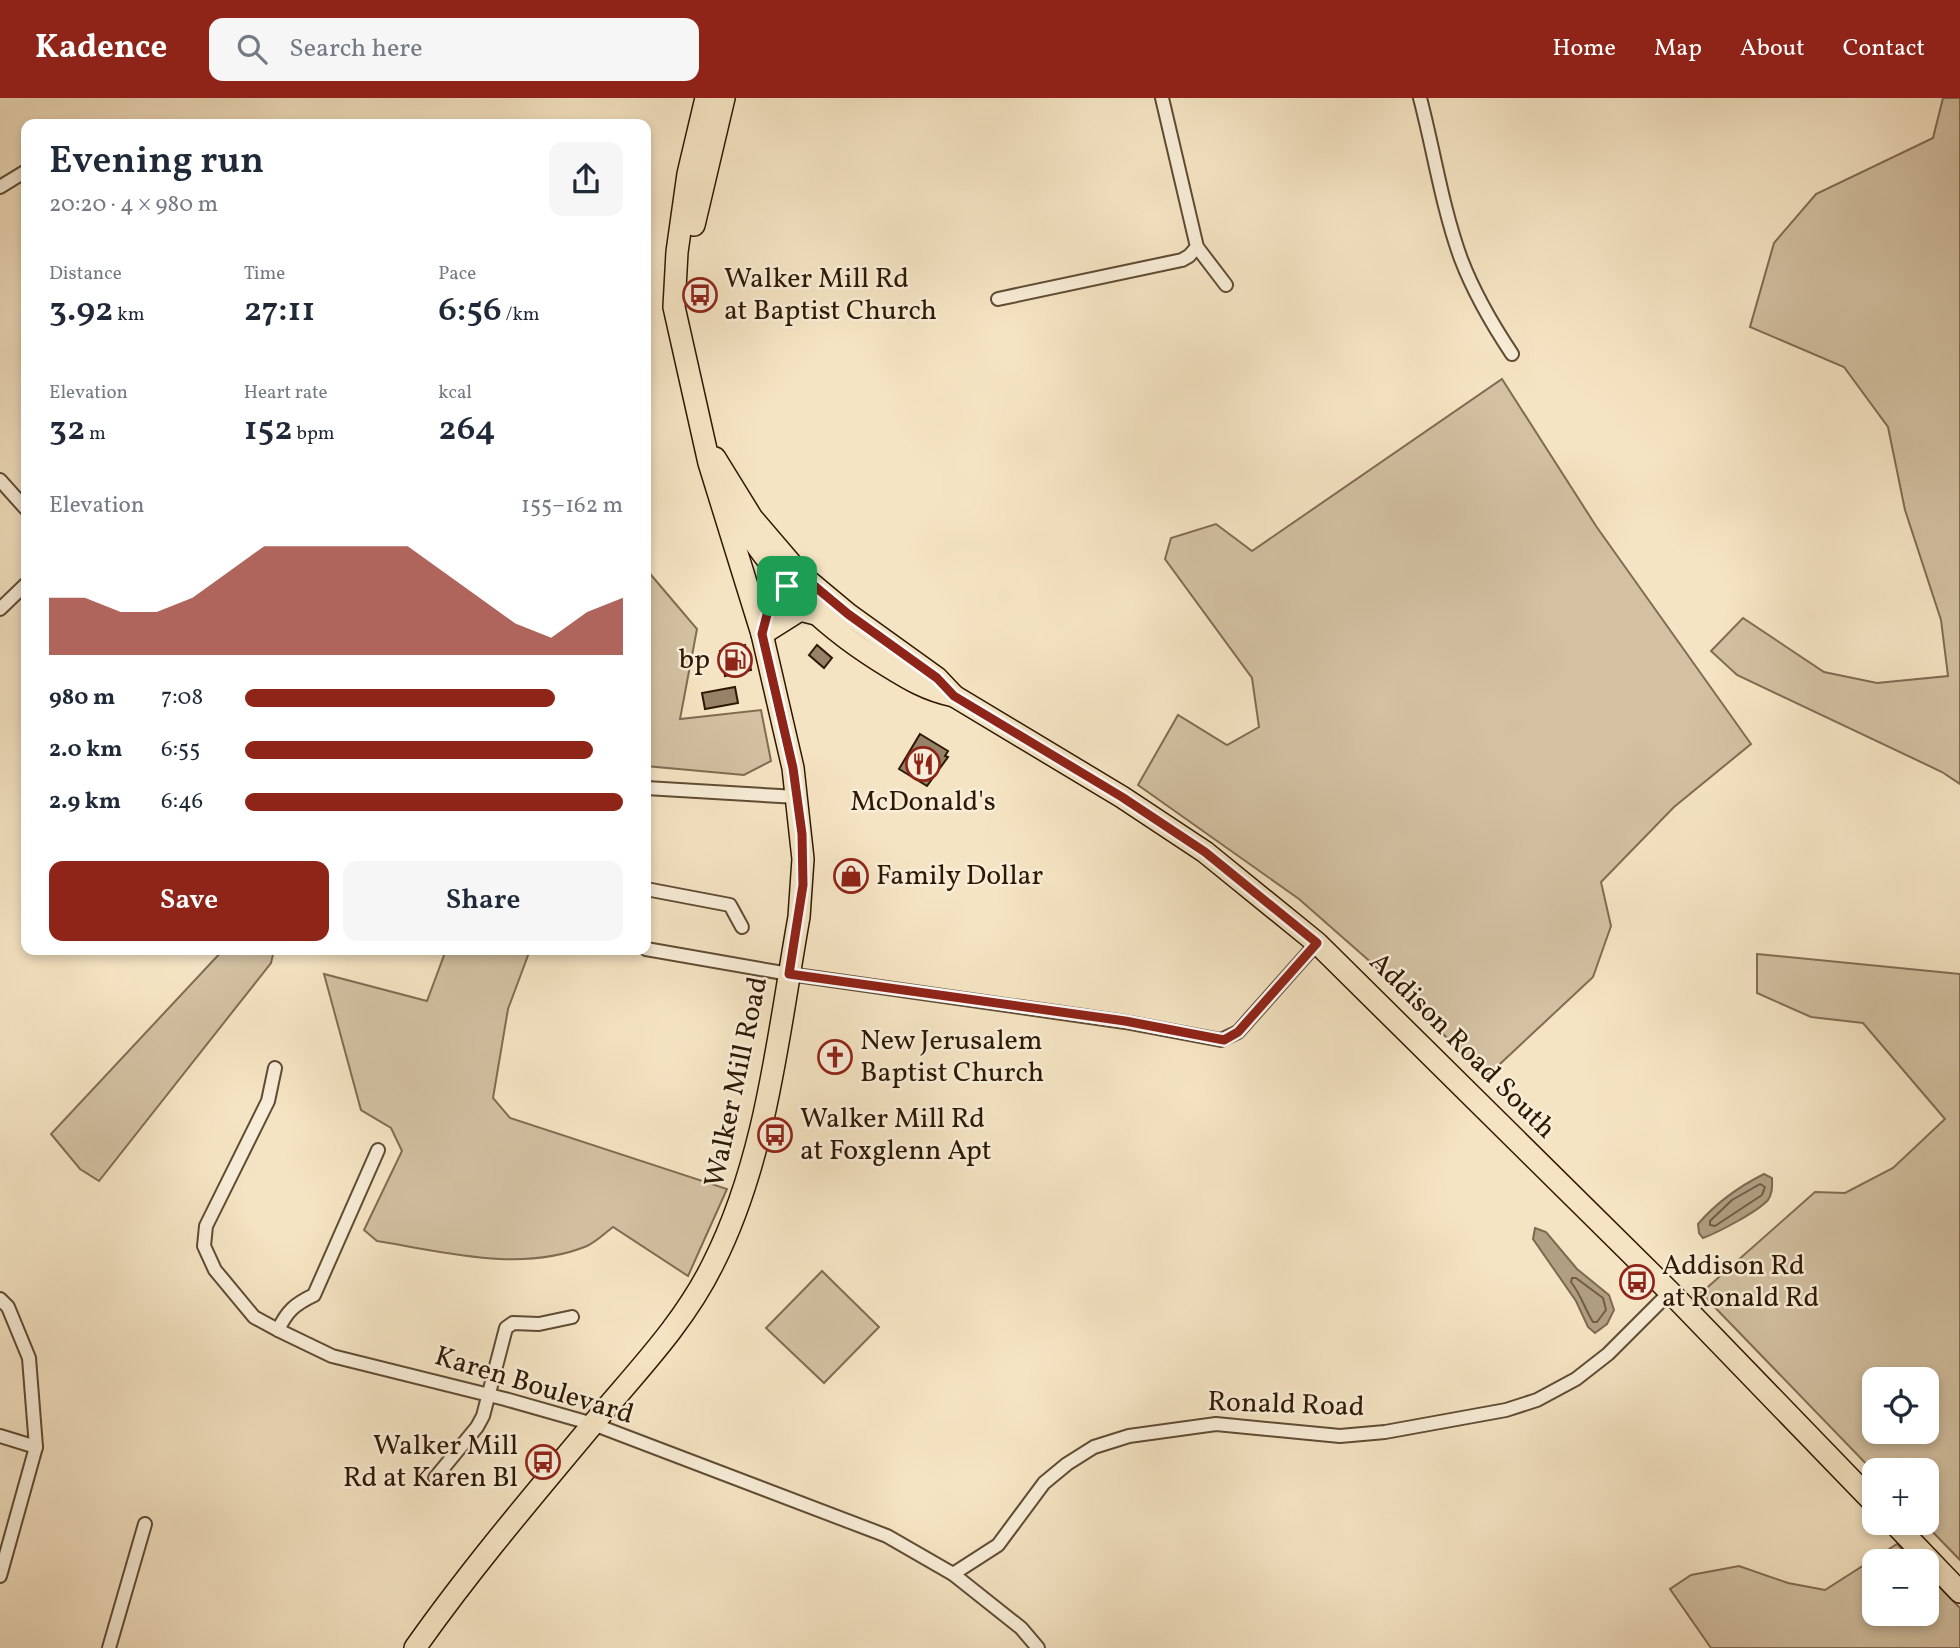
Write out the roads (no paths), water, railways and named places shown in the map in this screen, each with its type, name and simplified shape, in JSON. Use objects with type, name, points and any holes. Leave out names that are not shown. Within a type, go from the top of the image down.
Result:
[{"type":"main road","name":"Walker Mill Road","points":[[415,1648],[469,1575],[683,1317],[713,1266],[734,1219],[763,1119],[803,885],[802,834],[793,768],[762,634],[708,455],[674,307],[677,252],[688,174],[706,98]]},
{"type":"main road","name":"Walker Mill Road","points":[[682,338],[695,219],[724,98]]},
{"type":"main road","name":"Addison Road South","points":[[708,455],[744,527],[793,580],[816,614],[852,644],[904,677],[929,691],[954,696]]},
{"type":"main road","name":"Addison Road South","points":[[793,580],[848,614],[937,678],[954,696],[1122,797],[1205,852],[1317,943],[1670,1292],[1862,1491]]},
{"type":"main road","points":[[762,634],[770,603],[793,580]]},
{"type":"main road","points":[[762,634],[800,610],[816,614]]},
{"type":"main road","points":[[1905,1535],[1960,1592]]},
{"type":"street","points":[[1162,98],[1197,247],[1226,285]]},
{"type":"street","points":[[1420,98],[1445,206],[1461,260],[1478,299],[1512,354]]},
{"type":"street","points":[[0,187],[21,174]]},
{"type":"street","points":[[998,299],[1182,260],[1197,247]]},
{"type":"street","points":[[0,480],[21,503]]},
{"type":"street","points":[[0,609],[21,589]]},
{"type":"street","points":[[651,788],[797,797]]},
{"type":"street","points":[[651,890],[730,905],[742,927]]},
{"type":"street","points":[[651,949],[789,974],[1125,1021],[1224,1040],[1238,1032],[1317,943]]},
{"type":"street","name":"Karen Boulevard","points":[[275,1068],[268,1101],[206,1226],[203,1241],[215,1270],[254,1317],[332,1356],[593,1424],[887,1535],[953,1574],[1021,1628],[1038,1648]]},
{"type":"street","points":[[278,1330],[286,1312],[295,1303],[314,1295],[378,1150]]},
{"type":"street","name":"Ronald Road","points":[[953,1574],[998,1545],[1044,1483],[1094,1447],[1129,1436],[1216,1424],[1340,1436],[1385,1432],[1506,1410],[1537,1400],[1576,1380],[1608,1354],[1670,1292]]},
{"type":"street","points":[[0,1299],[8,1307],[29,1358],[36,1447],[1,1572]]},
{"type":"street","points":[[435,1478],[477,1427],[489,1395],[504,1332],[509,1326],[520,1323],[538,1324],[572,1317]]},
{"type":"street","points":[[0,1436],[36,1447]]},
{"type":"street","points":[[110,1648],[145,1524]]},
{"type":"water","points":[[1764,1174],[1772,1178],[1768,1200],[1737,1221],[1703,1238],[1698,1224],[1705,1216],[1728,1196]]},
{"type":"water","points":[[1535,1228],[1546,1232],[1577,1269],[1609,1295],[1614,1310],[1607,1324],[1595,1333],[1588,1327],[1576,1301],[1533,1239]]},
{"type":"place","name":"Walker Mill Rd at Baptist Church","points":[[700,295]]},
{"type":"place","name":"bp","points":[[735,660]]},
{"type":"place","name":"McDonald's","points":[[923,764]]},
{"type":"place","name":"Family Dollar","points":[[851,876]]},
{"type":"place","name":"New Jerusalem Baptist Church","points":[[835,1057]]},
{"type":"place","name":"Walker Mill Rd at Foxglenn Apt","points":[[775,1135]]},
{"type":"place","name":"Addison Rd at Ronald Rd","points":[[1637,1282]]},
{"type":"place","name":"Walker Mill Rd at Karen Bl","points":[[543,1462]]}]
